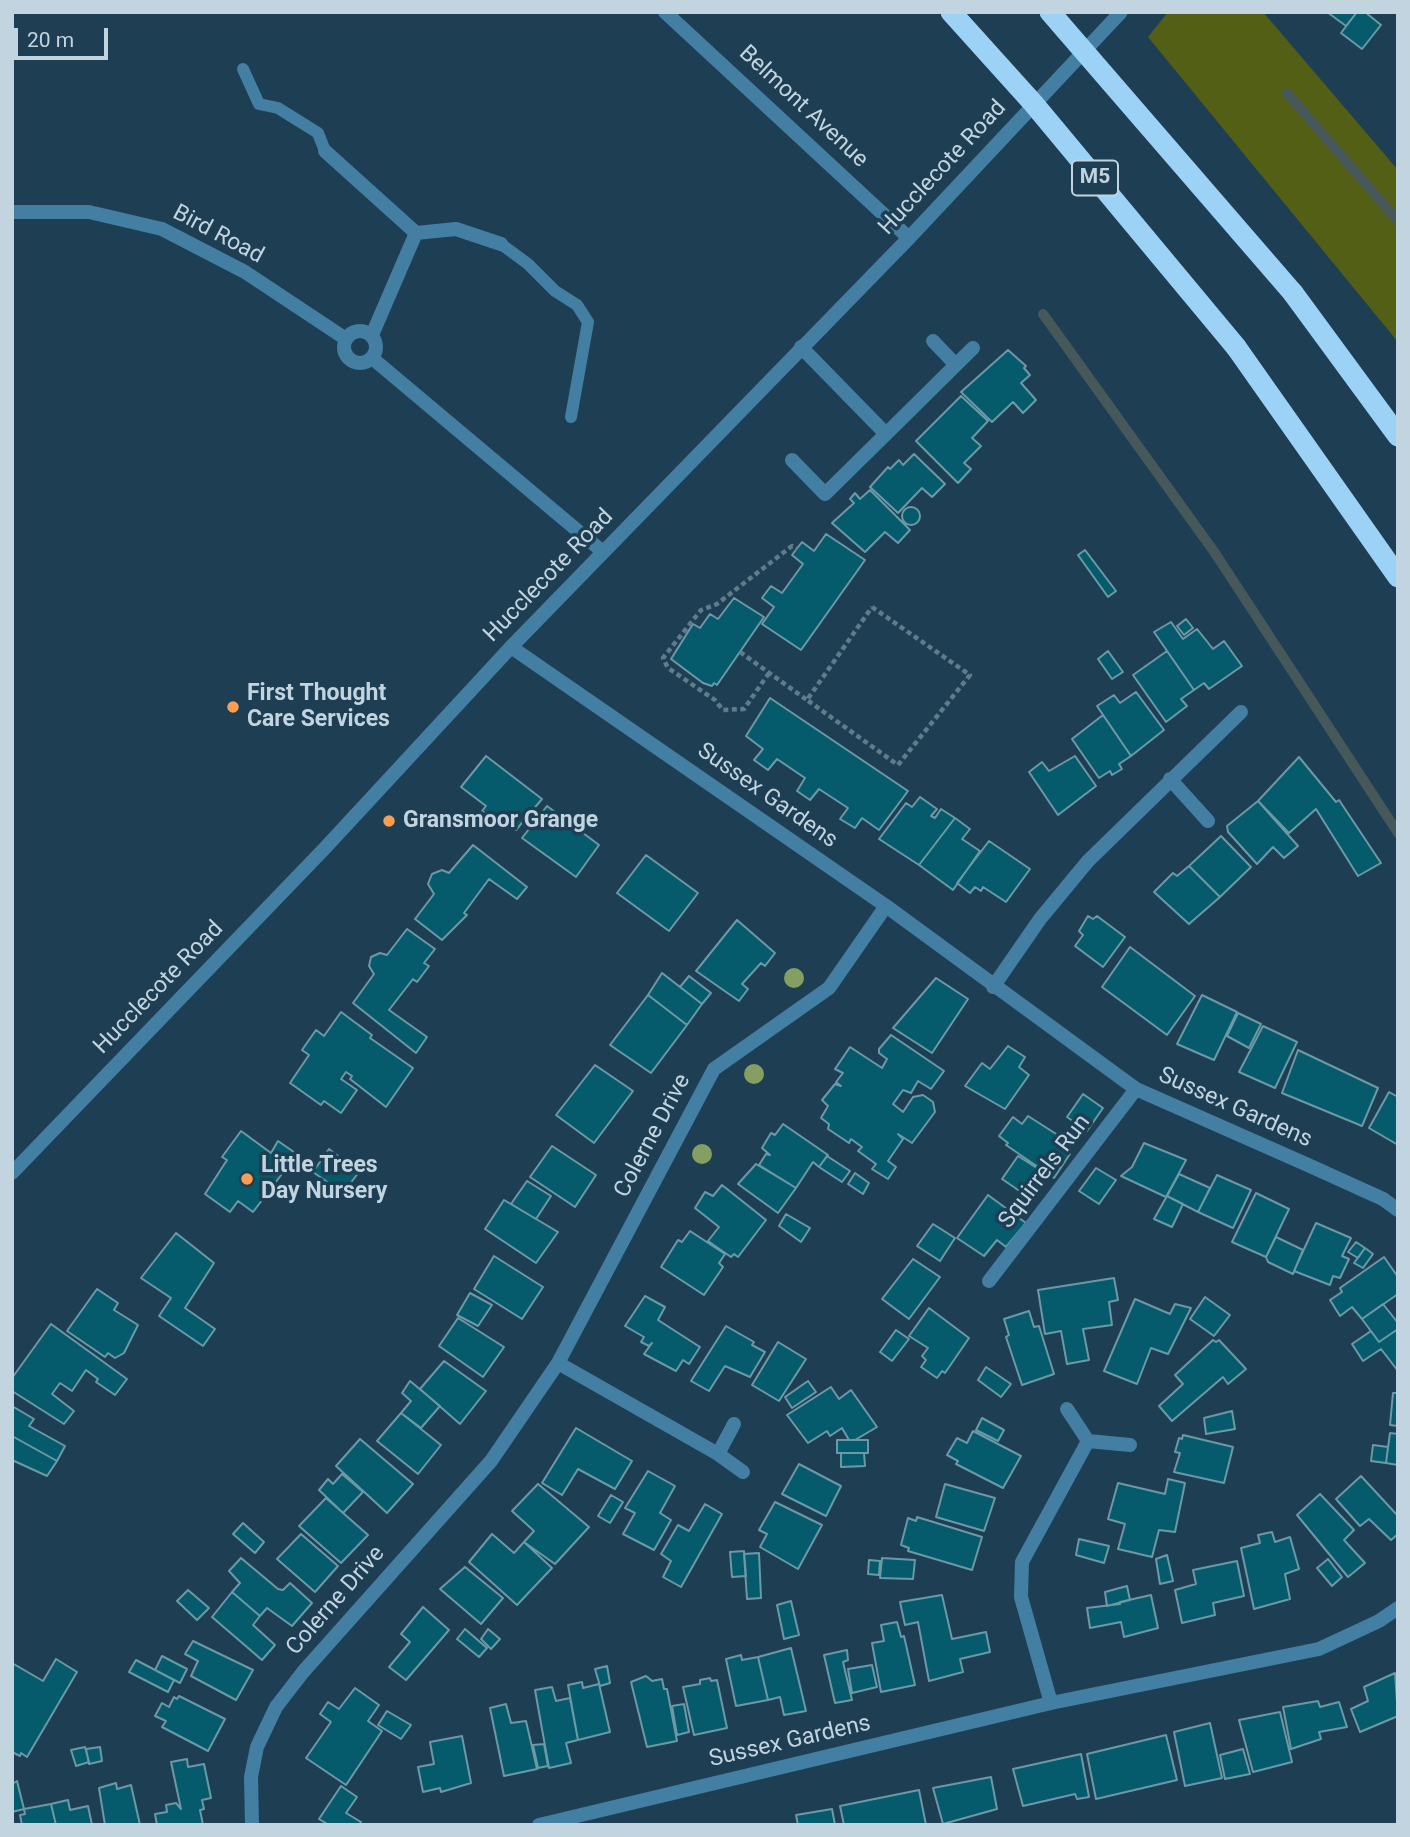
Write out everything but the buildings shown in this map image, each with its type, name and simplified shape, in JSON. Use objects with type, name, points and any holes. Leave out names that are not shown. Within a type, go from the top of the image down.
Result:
[{"type":"highway","name":"M5","points":[[951,12],[1033,103],[1236,347],[1398,577]]},
{"type":"highway","points":[[1050,12],[1293,293],[1398,436]]},
{"type":"street","name":"Belmont Avenue","points":[[665,12],[909,238]]},
{"type":"street","name":"Hucclecote Road","points":[[12,1173],[325,848],[511,647],[909,238],[1121,12]]},
{"type":"street","points":[[325,151],[416,233],[456,229],[501,244]]},
{"type":"street","name":"Bird Road","points":[[12,212],[89,212],[162,229],[245,272],[346,339]]},
{"type":"street","points":[[372,335],[416,233]]},
{"type":"street","points":[[358,330],[372,335],[377,344],[372,358],[363,363],[353,362],[344,349],[346,339],[358,330]]},
{"type":"street","points":[[933,341],[956,365]]},
{"type":"street","points":[[801,347],[886,434]]},
{"type":"street","points":[[792,460],[825,494],[973,348]]},
{"type":"street","points":[[372,358],[603,552]]},
{"type":"street","name":"Sussex Gardens","points":[[511,647],[886,906],[993,987],[1136,1089],[1383,1199],[1398,1210]]},
{"type":"street","points":[[993,987],[1040,919],[1088,861],[1241,712]]},
{"type":"street","points":[[1170,779],[1208,821]]},
{"type":"street","name":"Colerne Drive","points":[[252,1825],[251,1777],[255,1757],[276,1707],[303,1672],[491,1461],[558,1363],[714,1069],[829,988],[886,906]]},
{"type":"street","name":"Squirrels Run","points":[[989,1281],[1136,1089]]},
{"type":"street","points":[[558,1363],[718,1454],[743,1472]]},
{"type":"street","points":[[1067,1409],[1088,1441]]},
{"type":"street","points":[[718,1454],[734,1424]]},
{"type":"street","points":[[1088,1441],[1130,1445]]},
{"type":"street","points":[[1051,1703],[1021,1597],[1023,1562],[1088,1441]]},
{"type":"street","name":"Sussex Gardens","points":[[539,1825],[1051,1703],[1319,1649],[1379,1621],[1398,1608]]},
{"type":"lane","points":[[243,69],[259,104],[278,108],[318,133],[325,151]]},
{"type":"lane","points":[[501,244],[528,264],[555,291],[577,305],[588,321],[571,417]]},
{"type":"path","points":[[769,673],[744,709],[723,710],[715,700],[668,668],[663,658],[695,614],[717,604],[792,547],[797,549]]},
{"type":"path","points":[[740,652],[769,673],[898,765],[970,675],[872,607],[807,700]]},
{"type":"green space","points":[[1168,12],[1263,12],[1398,170],[1398,342],[1148,37]]},
{"type":"waterway","points":[[1287,93],[1398,221]]},
{"type":"waterway","points":[[1043,314],[1215,553],[1398,833]]},
{"type":"place","name":"First Thought Care Services","points":[[233,707]]},
{"type":"place","name":"Gransmoor Grange","points":[[389,821]]},
{"type":"place","name":"Little Trees Day Nursery","points":[[247,1179]]}]
